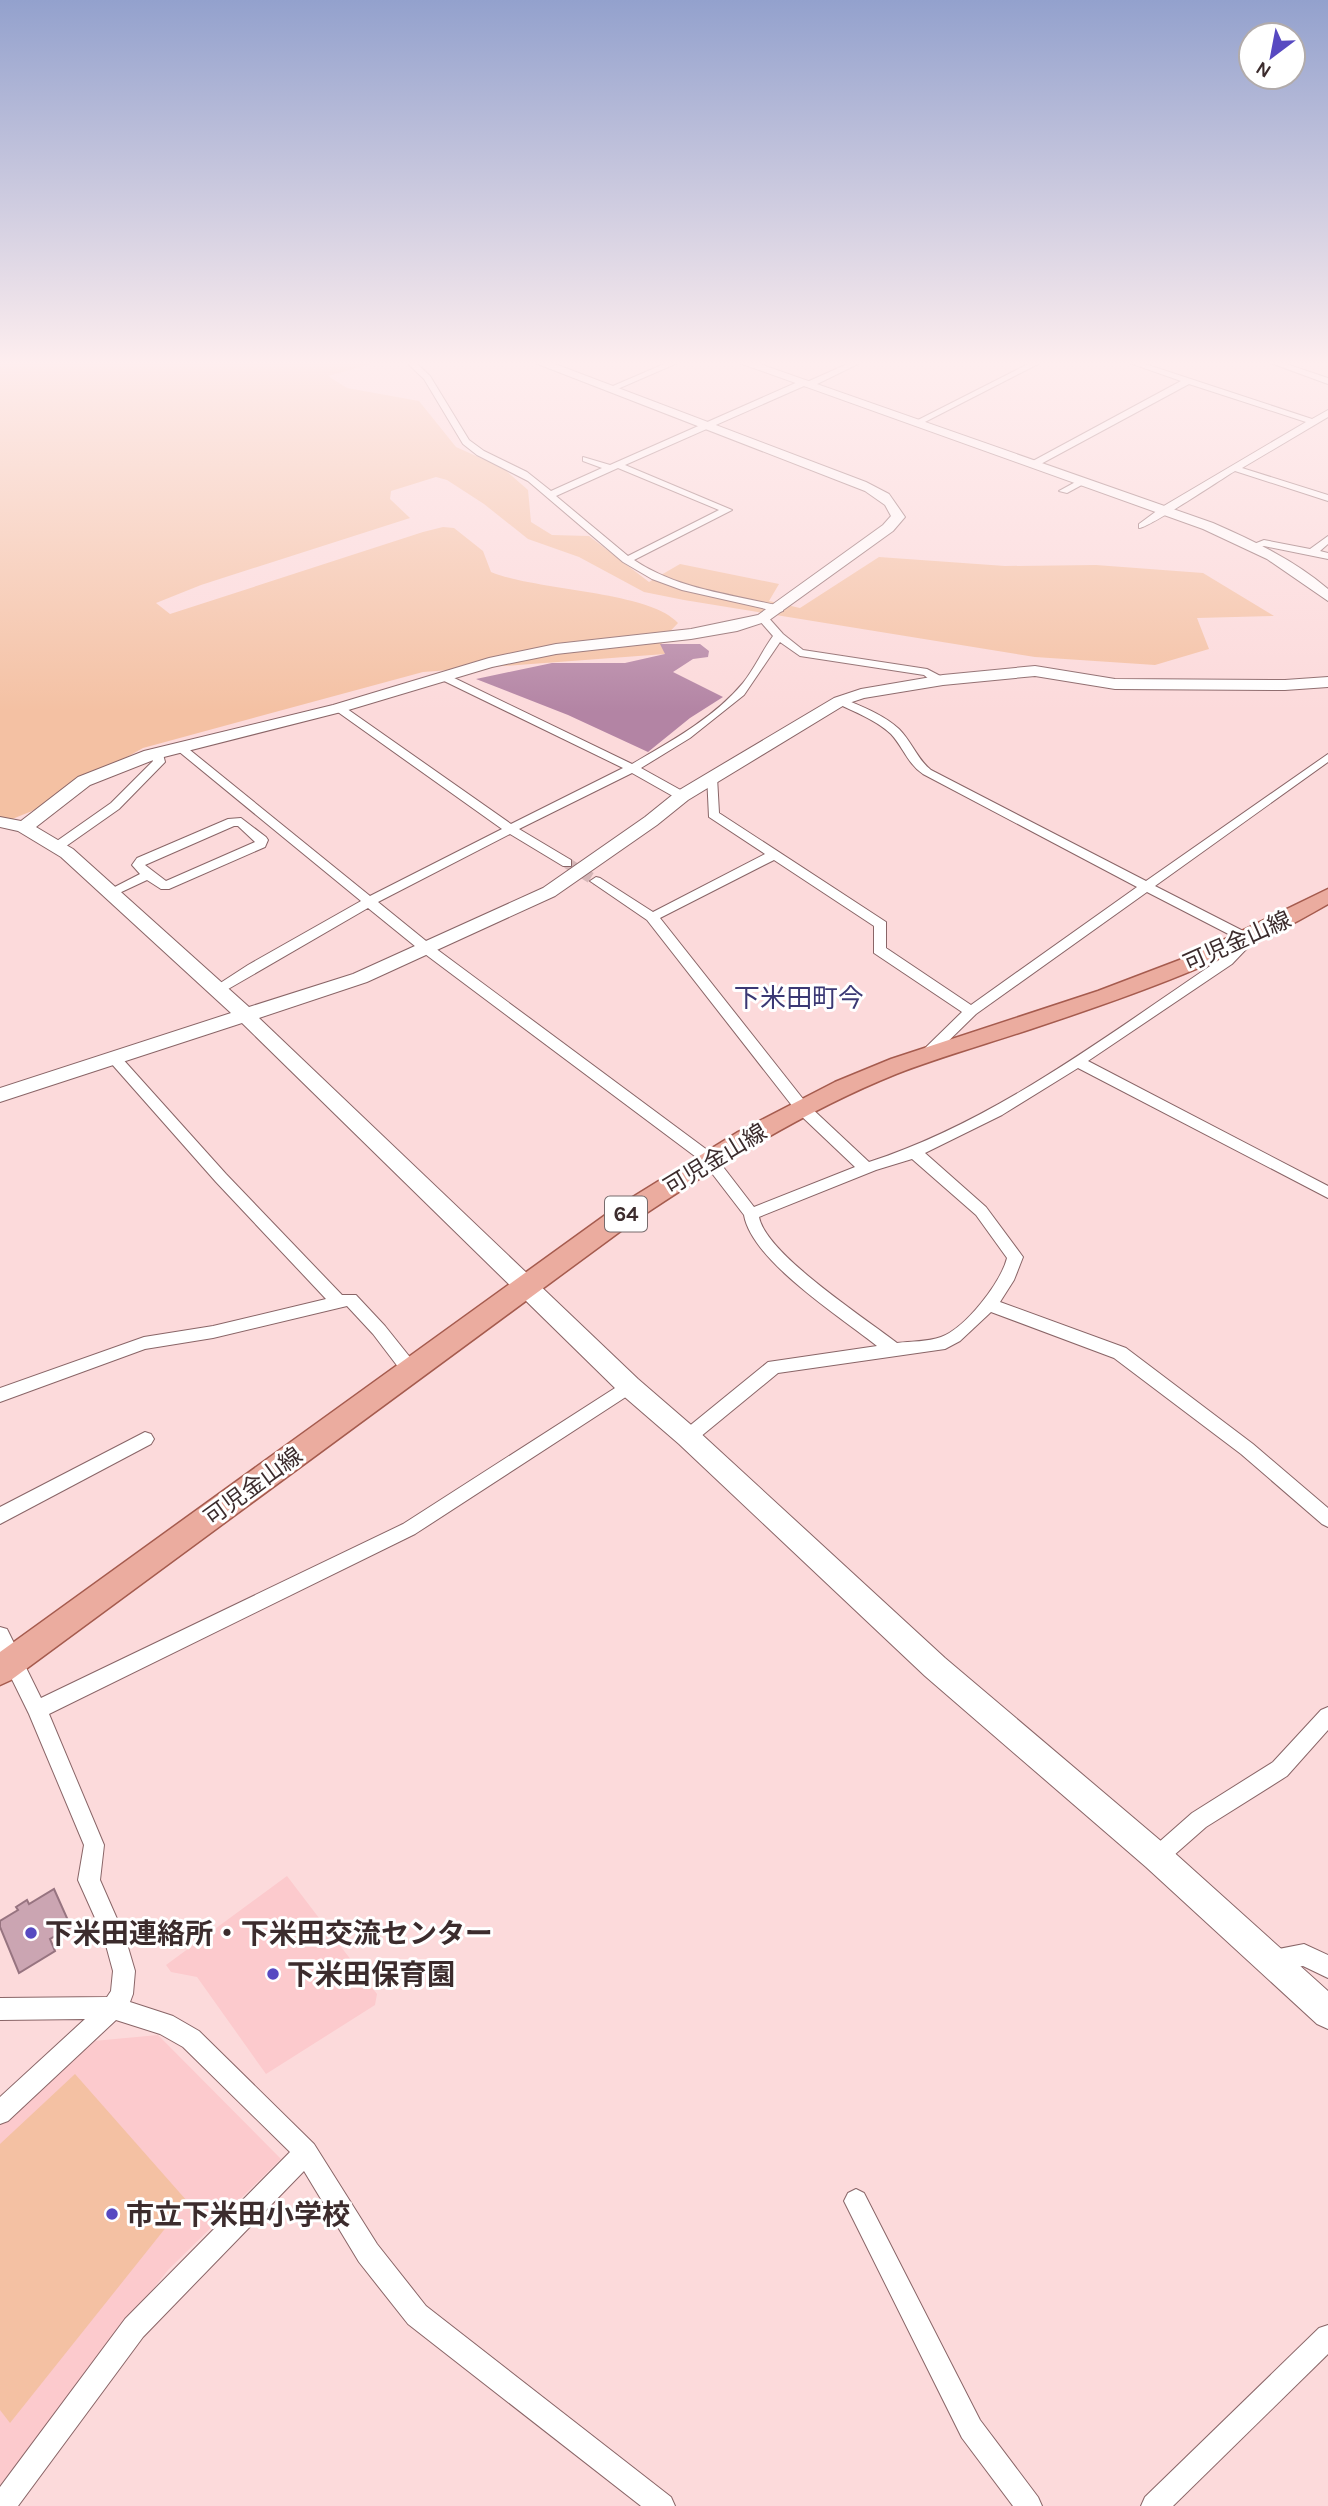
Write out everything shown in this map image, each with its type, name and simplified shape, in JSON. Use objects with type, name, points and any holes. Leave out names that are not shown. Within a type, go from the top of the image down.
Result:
[{"type":"main road","name":"可児金山線","points":[[6,1666],[624,1215],[709,1159],[802,1108],[878,1072],[1148,979],[1248,939],[1328,895]]},
{"type":"street","points":[[530,478],[627,560],[657,578],[697,591],[779,609]]},
{"type":"street","points":[[550,495],[590,478]]},
{"type":"street","points":[[627,560],[727,510],[644,478]]},
{"type":"street","points":[[24,827],[84,781],[109,769],[158,754],[339,708],[489,663],[556,649],[691,634],[764,618],[895,522],[898,517],[896,508],[874,491],[843,478]]},
{"type":"street","points":[[1075,478],[1166,510],[1254,546],[1291,568],[1328,597]]},
{"type":"street","points":[[1142,526],[1218,478]]},
{"type":"street","points":[[1265,478],[1328,498]]},
{"type":"street","points":[[1064,491],[1084,481]]},
{"type":"street","points":[[1312,553],[1328,539]]},
{"type":"street","points":[[1254,546],[1264,543],[1328,556]]},
{"type":"street","points":[[764,618],[779,636],[800,653],[927,672],[933,678],[943,680]]},
{"type":"street","points":[[218,989],[369,900],[634,769],[700,725],[741,692],[757,674],[779,636]]},
{"type":"street","points":[[0,1094],[360,978],[549,892],[652,821],[682,796],[841,701],[861,694],[943,680],[1035,671],[1115,684],[1285,685],[1328,682]]},
{"type":"street","points":[[444,677],[634,769],[682,796]]},
{"type":"street","points":[[751,1214],[808,1194],[866,1168],[914,1152],[1000,1108],[1077,1062],[1227,961],[1248,939],[927,772],[917,766],[904,742],[893,730],[841,701]]},
{"type":"street","points":[[339,708],[510,829],[567,863]]},
{"type":"street","points":[[181,748],[426,948],[709,1159],[751,1214],[754,1225],[775,1258],[894,1350]]},
{"type":"street","points":[[58,846],[115,806],[159,762],[158,754]]},
{"type":"street","points":[[924,1057],[971,1011],[1328,757]]},
{"type":"street","points":[[711,778],[713,814],[881,925],[879,950],[971,1011]]},
{"type":"street","points":[[0,822],[24,827],[58,846],[111,892],[218,989],[629,1386],[688,1437],[935,1667],[1157,1857],[1328,2013]]},
{"type":"street","points":[[232,822],[241,822],[262,840],[261,844],[165,886],[161,886],[148,875],[138,865],[141,862],[232,822]]},
{"type":"street","points":[[652,917],[773,855]]},
{"type":"street","points":[[111,892],[148,875]]},
{"type":"street","points":[[596,881],[652,917],[802,1108],[866,1168]]},
{"type":"street","points":[[115,1059],[221,1178],[338,1301]]},
{"type":"street","points":[[1077,1062],[1326,1186]]},
{"type":"street","points":[[688,1437],[774,1367],[945,1343],[962,1334],[987,1304],[1014,1268],[1016,1256],[981,1211],[914,1152]]},
{"type":"street","points":[[0,1395],[144,1343],[213,1332],[350,1299],[411,1371]]},
{"type":"street","points":[[987,1304],[1120,1353],[1247,1449],[1328,1519]]},
{"type":"street","points":[[37,1710],[410,1529],[629,1386]]},
{"type":"street","points":[[0,1516],[145,1439]]},
{"type":"street","points":[[0,1635],[6,1666],[37,1710],[94,1845],[89,1880],[114,1937],[124,1971],[122,1994],[113,2008],[0,2113]]},
{"type":"street","points":[[1157,1857],[1199,1821],[1280,1769],[1328,1716]]},
{"type":"street","points":[[1268,1961],[1304,1955],[1328,1967]]},
{"type":"street","points":[[0,2010],[113,2008],[164,2024],[191,2039],[306,2152],[368,2253],[417,2315],[662,2506]]},
{"type":"street","points":[[2,2506],[134,2328],[306,2152]]},
{"type":"street","points":[[856,2201],[971,2429],[1030,2506]]},
{"type":"street","points":[[1154,2506],[1328,2337]]},
{"type":"shaded area","points":[[0,478],[433,478],[391,491],[390,499],[410,518],[201,585],[156,603],[170,614],[443,527],[454,528],[483,551],[491,572],[643,604],[664,612],[678,623],[661,641],[665,654],[423,672],[143,748],[32,811],[0,824]]},
{"type":"shaded area","points":[[439,478],[514,478],[528,490],[531,522],[552,535],[589,536],[649,582],[680,564],[779,584],[769,601],[800,608],[879,557],[1005,566],[1096,565],[1203,573],[1274,616],[1197,618],[1209,649],[1155,665],[1035,657],[684,600],[644,592],[579,557],[528,539],[484,504]]},
{"type":"shaded area","points":[[660,644],[700,644],[709,651],[708,657],[693,659],[673,672],[723,697],[690,718],[648,752],[568,715],[476,679],[552,663],[625,663],[665,654]]},
{"type":"shaded area","name":"下米田保育園","points":[[287,1876],[377,1994],[375,2005],[266,2074],[197,1977],[171,1972],[166,1965]]},
{"type":"shaded area","name":"市立下米田小学校","points":[[158,2035],[281,2159],[168,2270],[0,2485],[0,2120],[83,2042]]},
{"type":"shaded area","points":[[75,2074],[187,2201],[10,2423],[0,2410],[0,2144]]},
{"type":"building","name":"下米田連絡所・下米田交流センター","points":[[54,1889],[71,1927],[50,1939],[55,1951],[19,1973],[0,1921],[18,1910],[16,1907],[27,1900],[29,1904]]},
{"type":"tunnel","points":[[567,863],[596,881]]},
{"type":"place","name":"下米田連絡所・下米田交流センター","points":[[31,1933]]},
{"type":"place","name":"下米田保育園","points":[[273,1974]]},
{"type":"place","name":"市立下米田小学校","points":[[112,2214]]},
{"type":"district","name":"下米田町今","points":[[799,998]]}]
